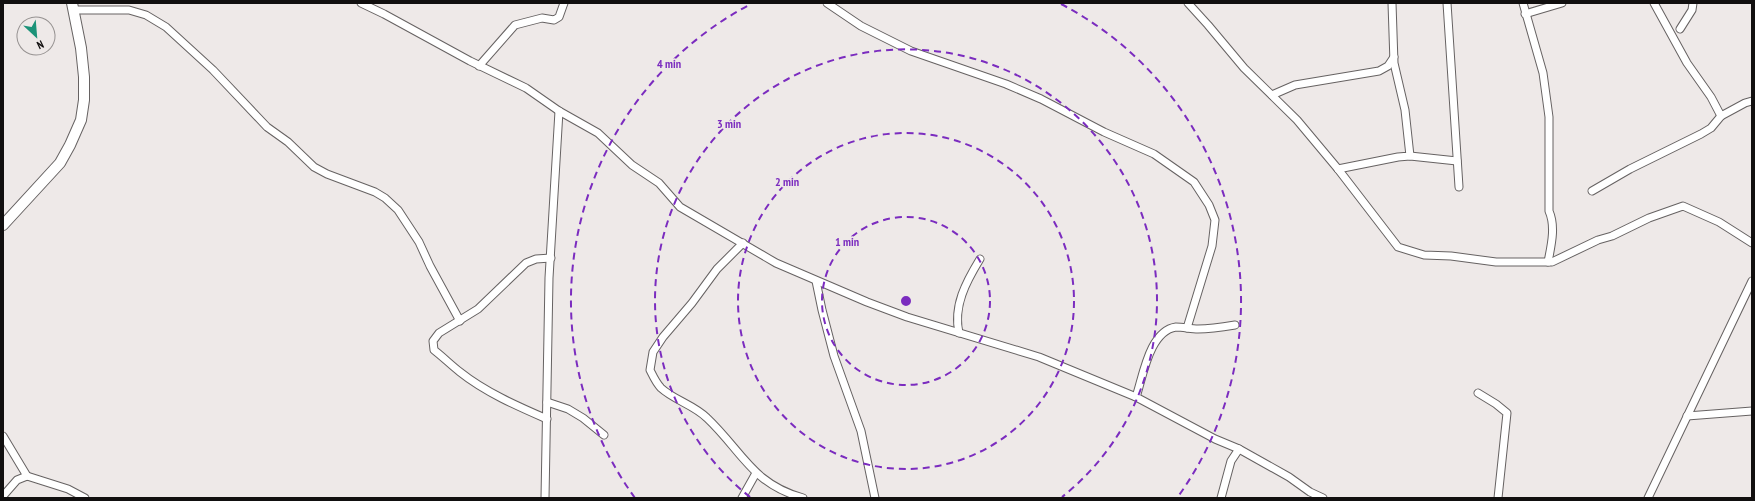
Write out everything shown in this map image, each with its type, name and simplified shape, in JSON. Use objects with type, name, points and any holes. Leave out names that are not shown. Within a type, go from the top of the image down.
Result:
[{"type":"main road","points":[[3,225],[60,163],[70,146],[81,120],[84,100],[84,77],[81,48],[73,6]]},
{"type":"street","points":[[362,3],[479,66],[526,88],[598,133],[632,165],[660,183],[680,207],[776,263],[816,281],[907,317],[1039,357],[1136,397],[1215,439],[1239,449],[1289,477],[1310,492],[1322,498]]},
{"type":"street","points":[[479,66],[515,25],[542,18],[554,20],[559,17],[564,3]]},
{"type":"street","points":[[827,3],[861,26],[911,51],[1006,84],[1041,99],[1104,132],[1154,154],[1194,182],[1209,205],[1215,220],[1212,246],[1187,328]]},
{"type":"street","points":[[1188,3],[1244,68],[1297,120],[1338,169],[1398,247],[1424,254],[1496,262],[1548,262],[1564,258],[1598,240],[1612,236],[1649,218],[1683,206],[1719,222],[1752,243]]},
{"type":"street","points":[[1392,3],[1394,57],[1405,110],[1410,156]]},
{"type":"street","points":[[1446,3],[1459,187]]},
{"type":"street","points":[[1523,3],[1543,73],[1549,117],[1549,211],[1553,219],[1552,243],[1548,262]]},
{"type":"street","points":[[1526,14],[1562,3]]},
{"type":"street","points":[[1654,3],[1687,63],[1711,97],[1721,116]]},
{"type":"street","points":[[1680,29],[1692,10],[1693,3]]},
{"type":"street","points":[[73,6],[129,10],[146,16],[159,23],[189,47],[267,127],[288,142],[314,167],[327,174],[375,192],[385,198],[398,210],[416,236],[460,321]]},
{"type":"street","points":[[1272,95],[1295,85],[1379,71],[1388,66],[1394,57]]},
{"type":"street","points":[[1592,191],[1630,169],[1701,134],[1711,128],[1721,116],[1745,102],[1752,101]]},
{"type":"street","points":[[545,498],[550,258],[559,110]]},
{"type":"street","points":[[1338,169],[1410,156],[1457,161]]},
{"type":"street","points":[[743,243],[717,269],[692,303],[663,337],[653,352],[650,370],[661,388],[706,416],[735,448],[744,462],[756,473],[782,491],[803,498]]},
{"type":"street","points":[[547,419],[499,396],[460,373],[434,350],[432,341],[439,333],[460,321],[490,298],[526,263],[536,259],[550,258]]},
{"type":"street","points":[[959,333],[956,320],[961,299],[967,282],[980,259]]},
{"type":"street","points":[[816,281],[834,356],[861,431],[875,498]]},
{"type":"street","points":[[1648,498],[1752,281]]},
{"type":"street","points":[[1136,397],[1150,352],[1155,342],[1172,328],[1208,329],[1235,325]]},
{"type":"street","points":[[1478,393],[1507,413],[1498,498]]},
{"type":"street","points":[[547,402],[568,409],[583,418],[604,435]]},
{"type":"street","points":[[1687,416],[1752,411]]},
{"type":"street","points":[[3,436],[27,476]]},
{"type":"street","points":[[1221,498],[1231,461],[1239,449]]},
{"type":"street","points":[[742,498],[756,473]]},
{"type":"street","points":[[3,496],[17,480],[27,476],[68,489],[85,498]]}]
